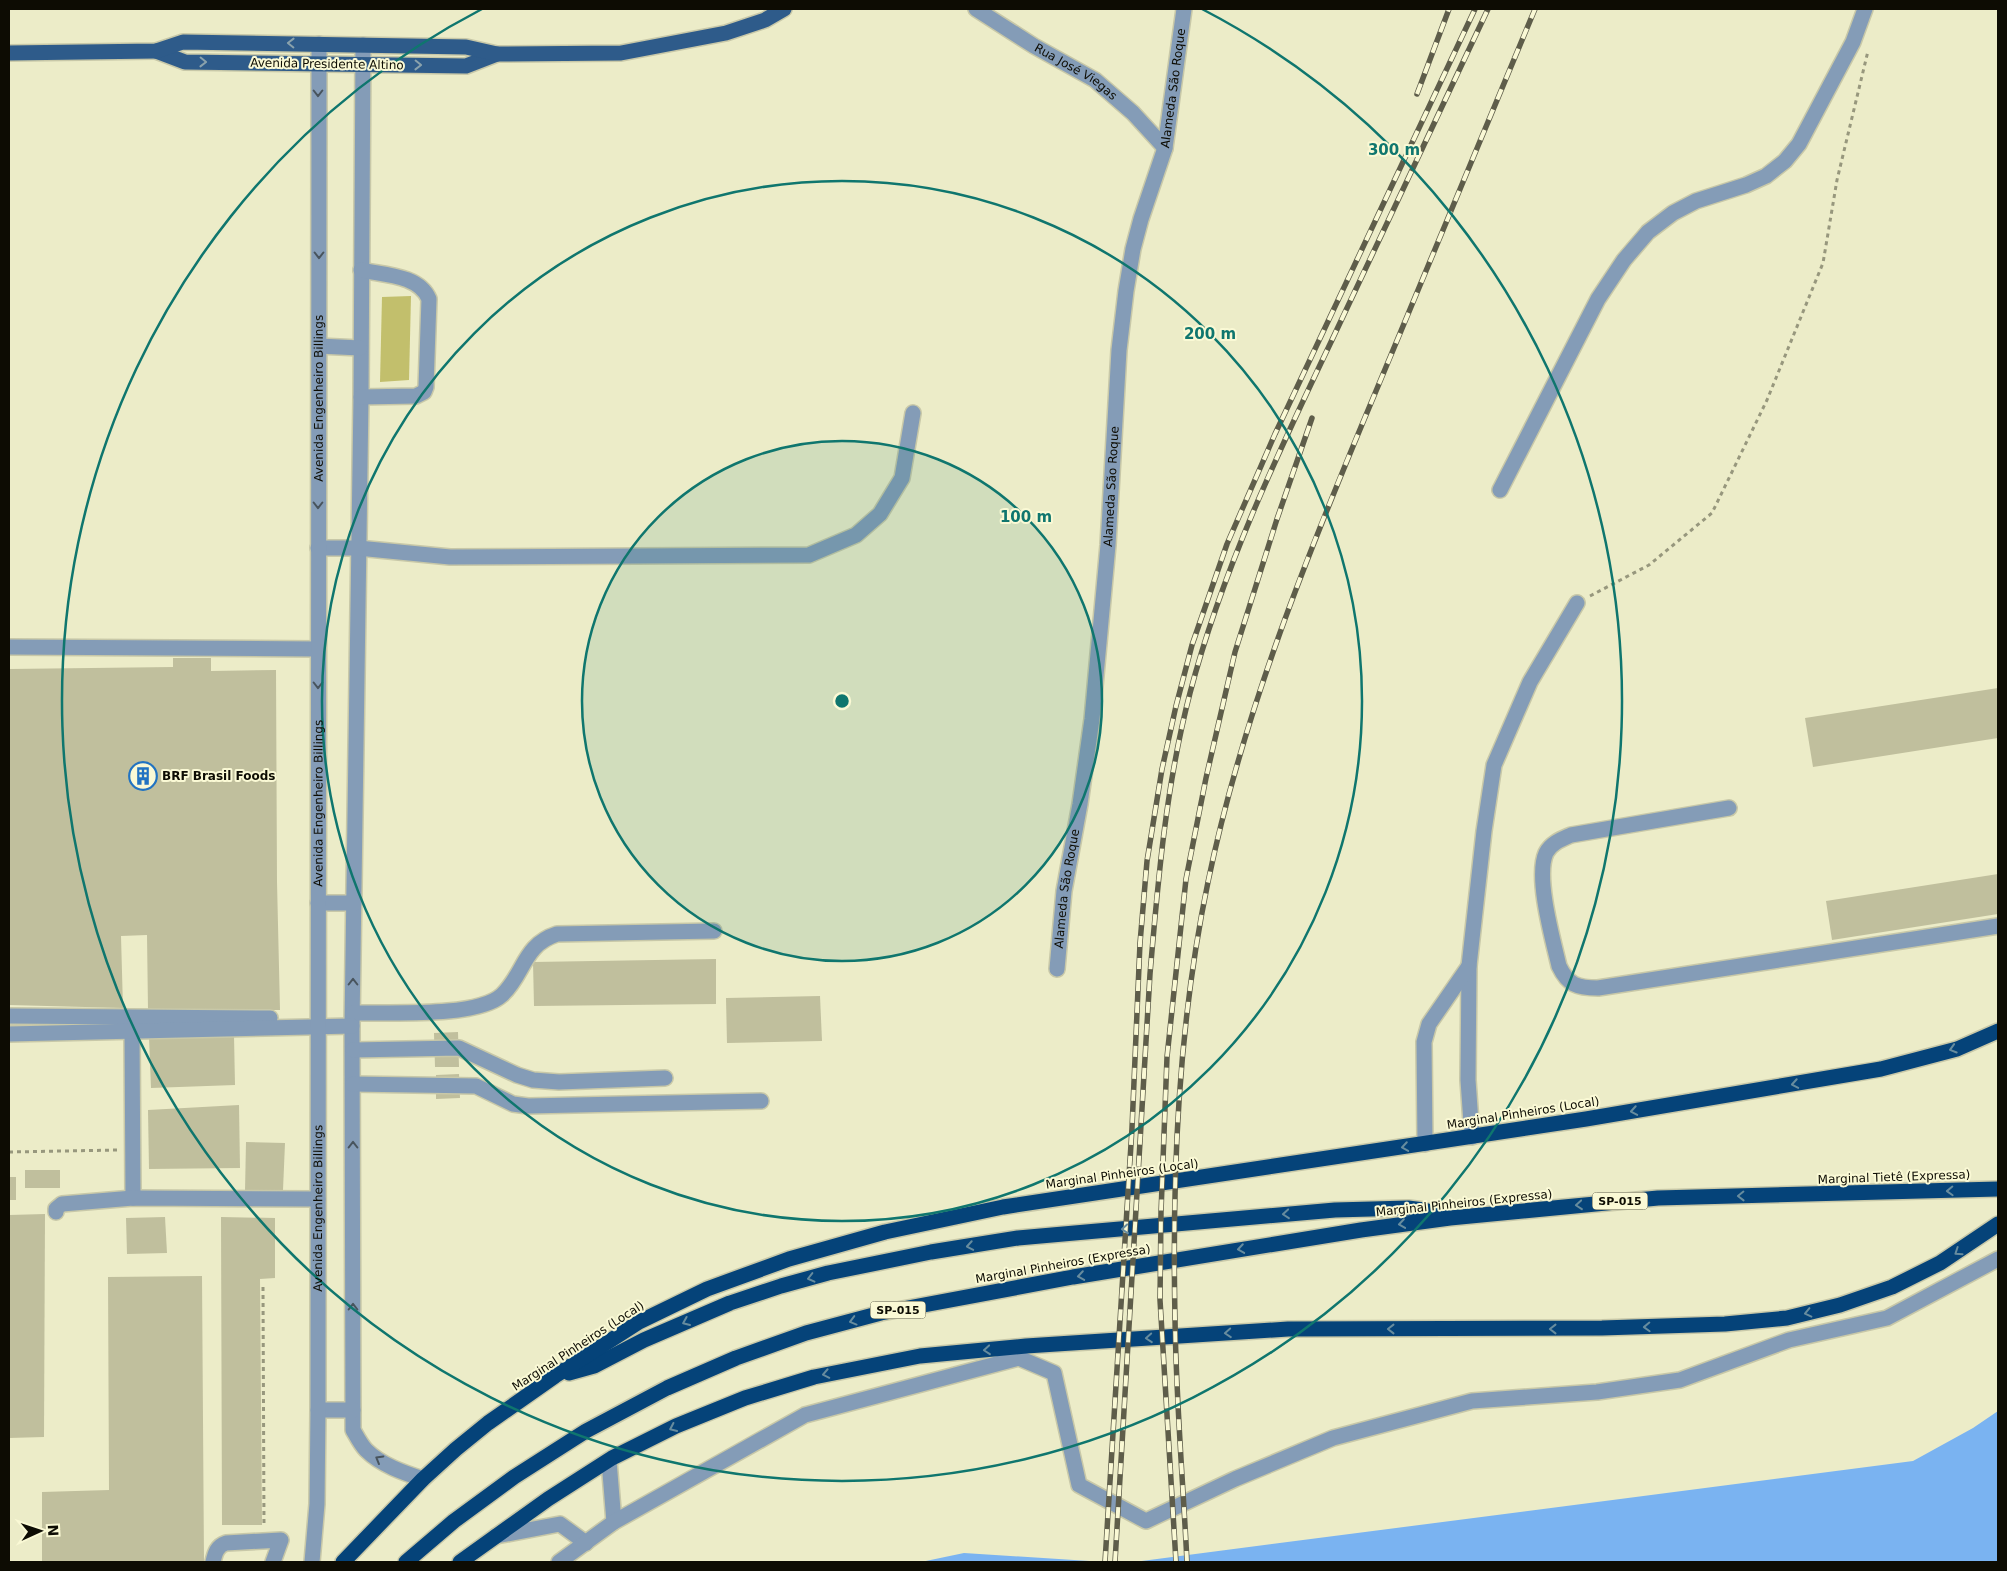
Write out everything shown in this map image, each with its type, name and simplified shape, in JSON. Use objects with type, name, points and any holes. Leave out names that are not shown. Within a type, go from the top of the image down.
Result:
[{"type":"highway","name":"Marginal Pinheiros (Local)","points":[[343,1562],[423,1479],[488,1423],[555,1376],[639,1322],[707,1289],[789,1259],[885,1232],[1004,1207],[1472,1137],[1881,1069],[1957,1049],[1998,1031]]},
{"type":"highway","name":"Marginal Tietê (Expressa)","points":[[1790,1195],[1998,1189]]},
{"type":"highway","name":"Marginal Pinheiros (Expressa)","points":[[406,1562],[454,1520],[514,1478],[586,1431],[667,1388],[736,1358],[806,1334],[881,1313],[970,1295],[1361,1230],[1450,1218],[1658,1198],[1790,1195]]},
{"type":"highway","points":[[555,1376],[594,1366],[644,1340],[730,1303],[781,1286],[931,1252],[1018,1238],[1335,1210],[1408,1208],[1424,1210],[1450,1218]]},
{"type":"highway","points":[[460,1562],[548,1498],[609,1460],[676,1426],[746,1398],[814,1377],[920,1356],[1026,1346],[1288,1329],[1602,1328],[1725,1324],[1787,1318],[1840,1305],[1892,1287],[1940,1263],[1998,1224]]},
{"type":"main road","name":"Avenida Presidente Altino","points":[[9,53],[156,51],[183,42],[466,46],[496,54],[621,53],[726,33],[765,20],[784,9]]},
{"type":"main road","name":"Avenida Presidente Altino","points":[[156,51],[184,62],[466,66],[496,54]]},
{"type":"street","name":"Rua José Viegas","points":[[976,9],[1034,46],[1095,80],[1133,113],[1165,148]]},
{"type":"street","name":"Alameda São Roque","points":[[1057,969],[1064,891],[1080,804],[1092,719],[1108,545],[1119,350],[1126,291],[1133,249],[1141,219],[1165,148],[1184,9]]},
{"type":"street","points":[[1500,490],[1598,299],[1624,260],[1648,232],[1673,213],[1696,202],[1766,176],[1784,161],[1799,144],[1853,42],[1865,9]]},
{"type":"street","name":"Avenida Engenheiro Billings","points":[[312,1562],[317,1504],[318,1410],[319,44]]},
{"type":"street","points":[[363,45],[361,397],[353,1019],[353,1430],[367,1451],[398,1470],[423,1479]]},
{"type":"street","points":[[361,270],[412,281],[421,287],[429,299],[426,387],[424,392],[416,396],[361,397]]},
{"type":"street","points":[[319,346],[360,348]]},
{"type":"street","points":[[318,548],[358,548],[450,557],[809,555],[856,535],[880,514],[902,478],[912,413]]},
{"type":"street","points":[[1472,1137],[1468,1080],[1469,966],[1484,831],[1494,766],[1530,682],[1577,603]]},
{"type":"street","points":[[9,648],[318,650]]},
{"type":"street","points":[[1729,808],[1571,835],[1552,846],[1546,854],[1543,869],[1544,895],[1559,966],[1564,976],[1574,985],[1598,988],[1998,926]]},
{"type":"street","points":[[318,903],[354,904]]},
{"type":"street","points":[[9,1034],[318,1027],[353,1019],[477,1008],[501,996],[509,988],[531,950],[548,937],[557,934],[714,931]]},
{"type":"street","points":[[1425,1144],[1424,1042],[1429,1024],[1469,966]]},
{"type":"street","points":[[9,1016],[289,1018]]},
{"type":"street","points":[[132,1032],[133,1198]]},
{"type":"street","points":[[353,1050],[459,1048],[517,1075],[533,1080],[559,1082],[665,1078]]},
{"type":"street","points":[[353,1084],[476,1086],[513,1104],[528,1106],[761,1101]]},
{"type":"street","points":[[56,1212],[56,1209],[62,1204],[133,1198],[318,1200]]},
{"type":"street","points":[[559,1562],[614,1522],[805,1415],[1019,1358],[1054,1373],[1079,1485],[1146,1521],[1235,1479],[1332,1438],[1472,1401],[1598,1392],[1680,1380],[1789,1340],[1887,1318],[1998,1259]]},
{"type":"street","points":[[318,1410],[353,1410]]},
{"type":"street","points":[[609,1460],[614,1522]]},
{"type":"street","points":[[496,1536],[560,1524],[586,1543]]},
{"type":"street","points":[[213,1562],[217,1549],[220,1545],[226,1543],[281,1540],[273,1562]]},
{"type":"path","points":[[1577,603],[1648,565],[1712,513],[1767,400],[1823,263],[1837,180],[1868,48]]},
{"type":"path","points":[[9,1152],[133,1150]]},
{"type":"path","points":[[263,1287],[263,1540]]},
{"type":"shaded area","points":[[411,296],[409,380],[380,382],[382,297]]},
{"type":"water","points":[[1998,1411],[1998,1562],[1134,1562],[1913,1461],[1973,1428]]},
{"type":"water","points":[[964,1553],[1105,1562],[921,1562]]},
{"type":"building","name":"BRF Brasil Foods","points":[[173,658],[211,658],[211,671],[276,670],[280,1010],[148,1010],[147,935],[121,936],[123,1008],[9,1005],[9,669],[173,667]]},
{"type":"building","points":[[1998,688],[1998,738],[1813,767],[1805,718]]},
{"type":"building","points":[[1998,874],[1998,914],[1832,940],[1826,901]]},
{"type":"building","points":[[716,959],[716,1004],[534,1006],[533,962]]},
{"type":"building","points":[[820,996],[822,1041],[727,1043],[726,998]]},
{"type":"building","points":[[458,1032],[459,1067],[435,1067],[434,1033]]},
{"type":"building","points":[[234,1036],[235,1085],[151,1088],[149,1037]]},
{"type":"building","points":[[459,1074],[460,1098],[436,1099],[436,1075]]},
{"type":"building","points":[[239,1105],[240,1168],[149,1169],[148,1110]]},
{"type":"building","points":[[246,1142],[285,1143],[283,1190],[245,1191]]},
{"type":"building","points":[[25,1170],[60,1170],[60,1188],[25,1188]]},
{"type":"building","points":[[9,1177],[16,1177],[16,1200],[9,1200]]},
{"type":"building","points":[[45,1214],[44,1437],[9,1438],[9,1215]]},
{"type":"building","points":[[165,1217],[167,1253],[127,1254],[126,1218]]},
{"type":"building","points":[[221,1217],[275,1218],[275,1278],[260,1279],[262,1525],[222,1525]]},
{"type":"building","points":[[202,1276],[204,1562],[42,1562],[42,1492],[109,1490],[108,1277]]},
{"type":"railway","points":[[1417,94],[1449,9]]},
{"type":"railway","points":[[1105,1562],[1132,1128],[1140,943],[1147,861],[1162,769],[1176,706],[1192,645],[1227,544],[1275,434],[1475,9]]},
{"type":"railway","points":[[1115,1562],[1153,939],[1169,798],[1190,693],[1218,603],[1252,514],[1488,9]]},
{"type":"railway","points":[[1187,1562],[1176,1349],[1174,1264],[1176,1155],[1179,1100],[1190,991],[1208,882],[1240,756],[1280,633],[1326,511],[1535,9]]},
{"type":"railway","points":[[1176,1562],[1160,1300],[1161,1212],[1167,1057],[1186,879],[1206,778],[1235,652],[1277,519],[1312,418]]},
{"type":"place","name":"BRF Brasil Foods","points":[[143,776]]}]
